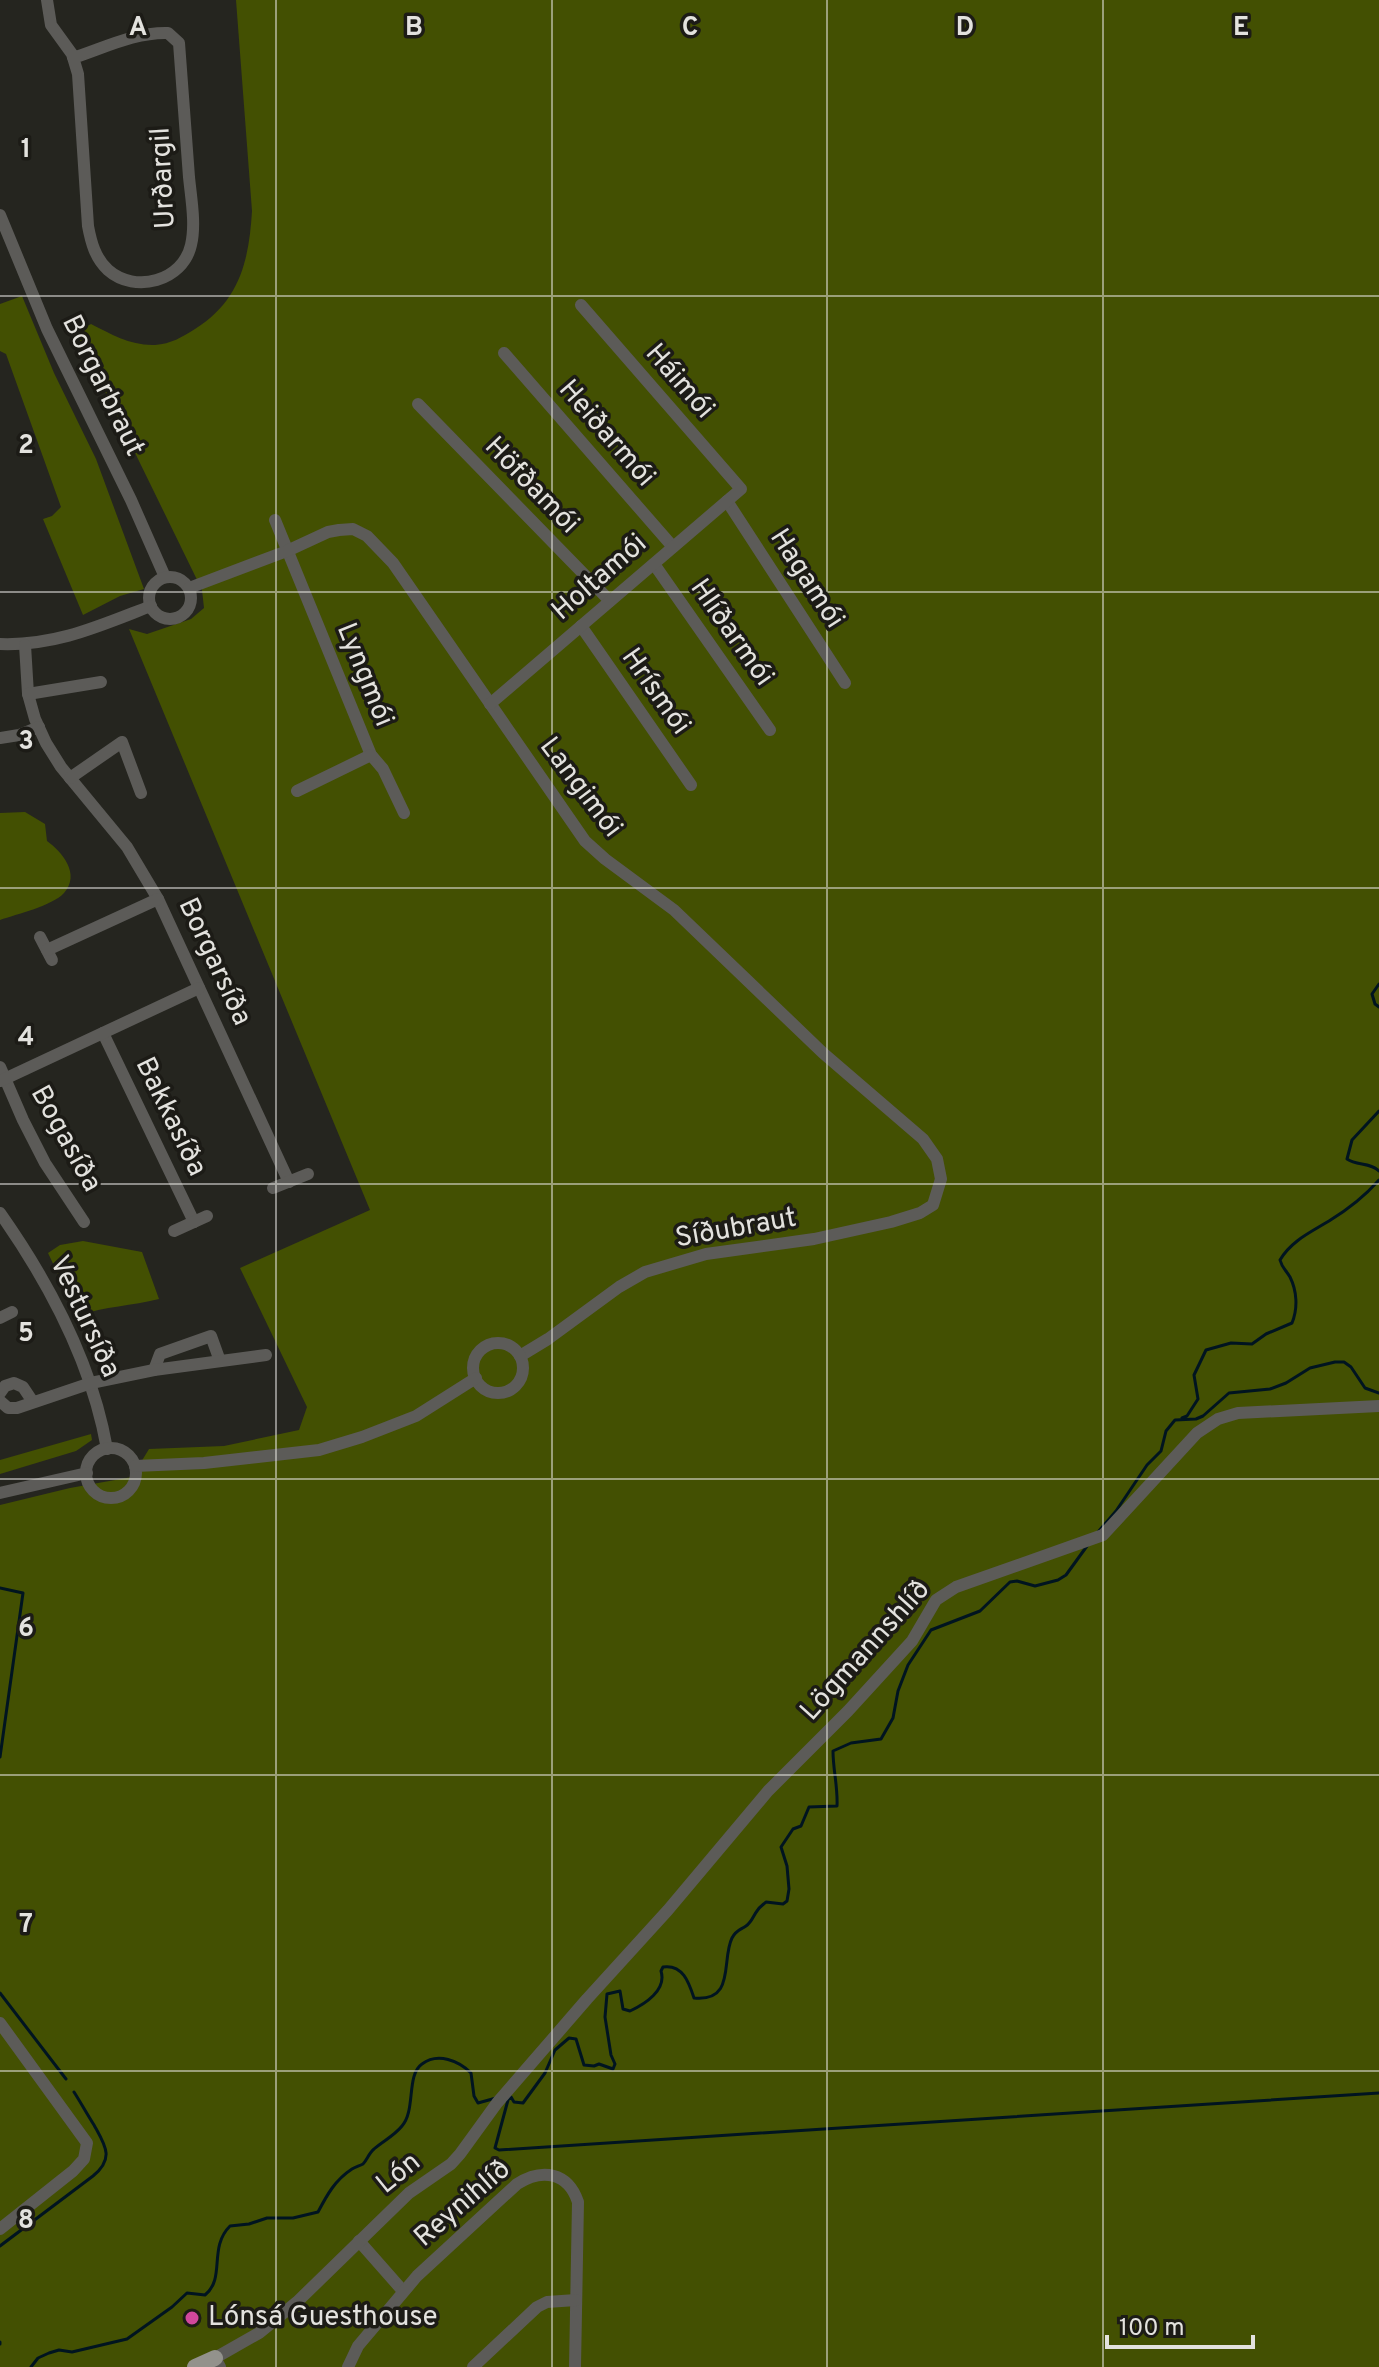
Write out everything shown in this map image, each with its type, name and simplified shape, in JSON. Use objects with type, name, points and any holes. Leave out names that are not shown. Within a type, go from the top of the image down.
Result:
[{"type":"main road","points":[[195,2367],[217,2363]]},
{"type":"street","name":"Urðargil","points":[[47,0],[51,25],[73,58],[78,74],[88,226],[94,250],[108,270],[123,278],[143,283],[158,281],[182,264],[192,240],[179,43],[168,33],[153,33],[73,58]]},
{"type":"street","name":"Borgarbraut","points":[[0,215],[47,329],[165,577]]},
{"type":"street","name":"Háimói","points":[[581,305],[741,489]]},
{"type":"street","name":"Heiðarmói","points":[[504,353],[673,547]]},
{"type":"street","name":"Höfðamói","points":[[418,404],[610,601]]},
{"type":"street","name":"Holtamói","points":[[490,704],[741,489]]},
{"type":"street","name":"Hagamói","points":[[727,501],[845,683]]},
{"type":"street","name":"Lyngmói","points":[[275,520],[371,755],[383,769],[404,813]]},
{"type":"street","name":"Langimói","points":[[189,588],[339,530],[353,529],[367,536],[393,563],[585,841],[674,910],[823,1053],[931,1149],[937,1159],[941,1179],[933,1205]]},
{"type":"street","name":"Hlíðarmói","points":[[654,564],[770,730]]},
{"type":"street","points":[[165,577],[179,578],[189,588],[189,607],[179,616],[166,618],[151,606],[149,599],[153,585],[165,577]]},
{"type":"street","points":[[0,644],[25,645],[72,636],[151,606]]},
{"type":"street","name":"Hrísmói","points":[[581,626],[691,785]]},
{"type":"street","name":"Borgarsíða","points":[[25,645],[28,694],[39,727],[53,755],[127,847],[158,899],[289,1182]]},
{"type":"street","points":[[28,694],[101,682]]},
{"type":"street","points":[[0,738],[39,727]]},
{"type":"street","points":[[70,778],[120,737],[141,793]]},
{"type":"street","points":[[297,791],[371,755]]},
{"type":"street","points":[[40,937],[49,955],[158,899]]},
{"type":"street","points":[[2,1076],[199,988]]},
{"type":"street","name":"Bakkasíða","points":[[103,1033],[194,1222]]},
{"type":"street","name":"Bogasíða","points":[[2,1076],[45,1163],[84,1222]]},
{"type":"street","points":[[273,1188],[308,1174]]},
{"type":"street","name":"Síðubraut","points":[[520,1356],[645,1272],[706,1254],[814,1239],[891,1222],[920,1213],[933,1205]]},
{"type":"street","name":"Vestursíða","points":[[0,1213],[49,1289],[91,1383],[107,1449]]},
{"type":"street","name":"Bakkasíða","points":[[174,1231],[207,1216]]},
{"type":"street","points":[[154,1370],[160,1354],[211,1336],[220,1361]]},
{"type":"street","points":[[505,1344],[520,1356],[523,1369],[521,1378],[509,1390],[492,1392],[476,1378],[475,1360],[488,1345],[505,1344]]},
{"type":"street","points":[[0,1401],[8,1408],[91,1383],[154,1370],[266,1355]]},
{"type":"street","points":[[135,1466],[204,1463],[319,1450],[416,1416],[476,1378]]},
{"type":"street","points":[[0,1393],[5,1386],[14,1383],[23,1387],[33,1402]]},
{"type":"street","name":"Lögmannshlíð","points":[[587,1999],[668,1910],[768,1791],[912,1641],[936,1600],[956,1587],[1103,1535],[1197,1433],[1218,1419],[1238,1413],[1379,1406]]},
{"type":"street","points":[[107,1449],[123,1451],[135,1466],[135,1481],[131,1488],[111,1498],[97,1493],[88,1481],[90,1461],[107,1449]]},
{"type":"street","points":[[0,1493],[87,1473]]},
{"type":"street","name":"Lón","points":[[217,2363],[278,2318],[409,2193],[451,2164],[501,2099],[587,1999]]},
{"type":"street","points":[[0,2023],[87,2143],[84,2159],[73,2171],[0,2229]]},
{"type":"street","name":"Reynihlíð","points":[[348,2367],[358,2346],[428,2266],[517,2184],[529,2177],[546,2174],[569,2185],[578,2202],[575,2367]]},
{"type":"street","points":[[359,2241],[403,2291]]},
{"type":"street","points":[[473,2367],[537,2307],[547,2302],[576,2300]]},
{"type":"green space","points":[[236,0],[1379,0],[1379,2367],[0,2367],[0,1505],[132,1477],[149,1449],[224,1446],[299,1430],[307,1407],[240,1268],[370,1210],[129,629],[147,634],[191,619],[204,608],[202,590],[76,332],[91,324],[138,344],[171,342],[210,318],[222,306],[239,278],[245,262],[252,211]]},
{"type":"green space","points":[[22,296],[54,373],[96,459],[144,589],[120,596],[83,615],[43,519],[52,516],[61,507],[6,354],[0,351],[0,304]]},
{"type":"green space","points":[[25,812],[45,824],[47,841],[68,864],[71,878],[69,886],[59,898],[0,920],[0,813]]},
{"type":"green space","points":[[83,1241],[142,1252],[159,1299],[78,1316],[48,1253],[60,1245]]},
{"type":"green space","points":[[91,1434],[92,1440],[76,1451],[0,1474],[0,1460]]},
{"type":"waterway","points":[[1379,984],[1372,994],[1379,1007]]},
{"type":"waterway","points":[[1379,1111],[1352,1140],[1347,1159],[1379,1171]]},
{"type":"waterway","points":[[1182,1418],[1187,1416],[1198,1399],[1194,1375],[1206,1350],[1231,1343],[1252,1344],[1292,1323],[1295,1294],[1280,1260],[1285,1253],[1349,1207],[1379,1180]]},
{"type":"waterway","points":[[1098,1532],[1147,1465],[1161,1451],[1166,1431],[1175,1420],[1203,1416],[1229,1393],[1270,1389],[1310,1368],[1335,1362],[1344,1362],[1365,1388],[1379,1393]]},
{"type":"waterway","points":[[507,2100],[511,2097],[514,2102],[523,2103],[545,2073],[555,2050],[569,2038],[576,2039],[584,2065],[599,2064],[613,2069],[615,2064],[605,2017],[607,1994],[620,1991],[623,2009],[630,2011],[658,1990],[663,1967],[676,1968],[684,1976],[694,1998],[716,1993],[725,1978],[729,1947],[735,1933],[748,1924],[766,1902],[783,1904],[787,1901],[787,1866],[781,1847],[793,1829],[801,1826],[809,1807],[837,1806],[833,1751],[851,1743],[881,1739],[893,1718],[898,1691],[908,1665],[931,1630],[980,1611],[1010,1582],[1035,1586],[1058,1580],[1066,1575],[1087,1546]]},
{"type":"waterway","points":[[0,1588],[23,1593],[0,1757]]},
{"type":"waterway","points":[[0,1993],[66,2079]]},
{"type":"waterway","points":[[31,2367],[38,2358],[59,2350],[72,2352],[127,2339],[187,2293],[205,2295],[215,2280],[220,2244],[230,2226],[318,2212],[341,2178],[363,2164],[372,2151],[402,2126],[409,2111],[414,2076],[428,2060],[441,2058],[461,2065],[471,2073],[478,2103],[496,2098]]},
{"type":"waterway","points":[[0,2246],[93,2176],[104,2163],[104,2145],[74,2092]]},
{"type":"waterway","points":[[508,2100],[495,2148],[499,2150],[1379,2093]]},
{"type":"place","name":"Lónsá Guesthouse","points":[[192,2318]]}]
